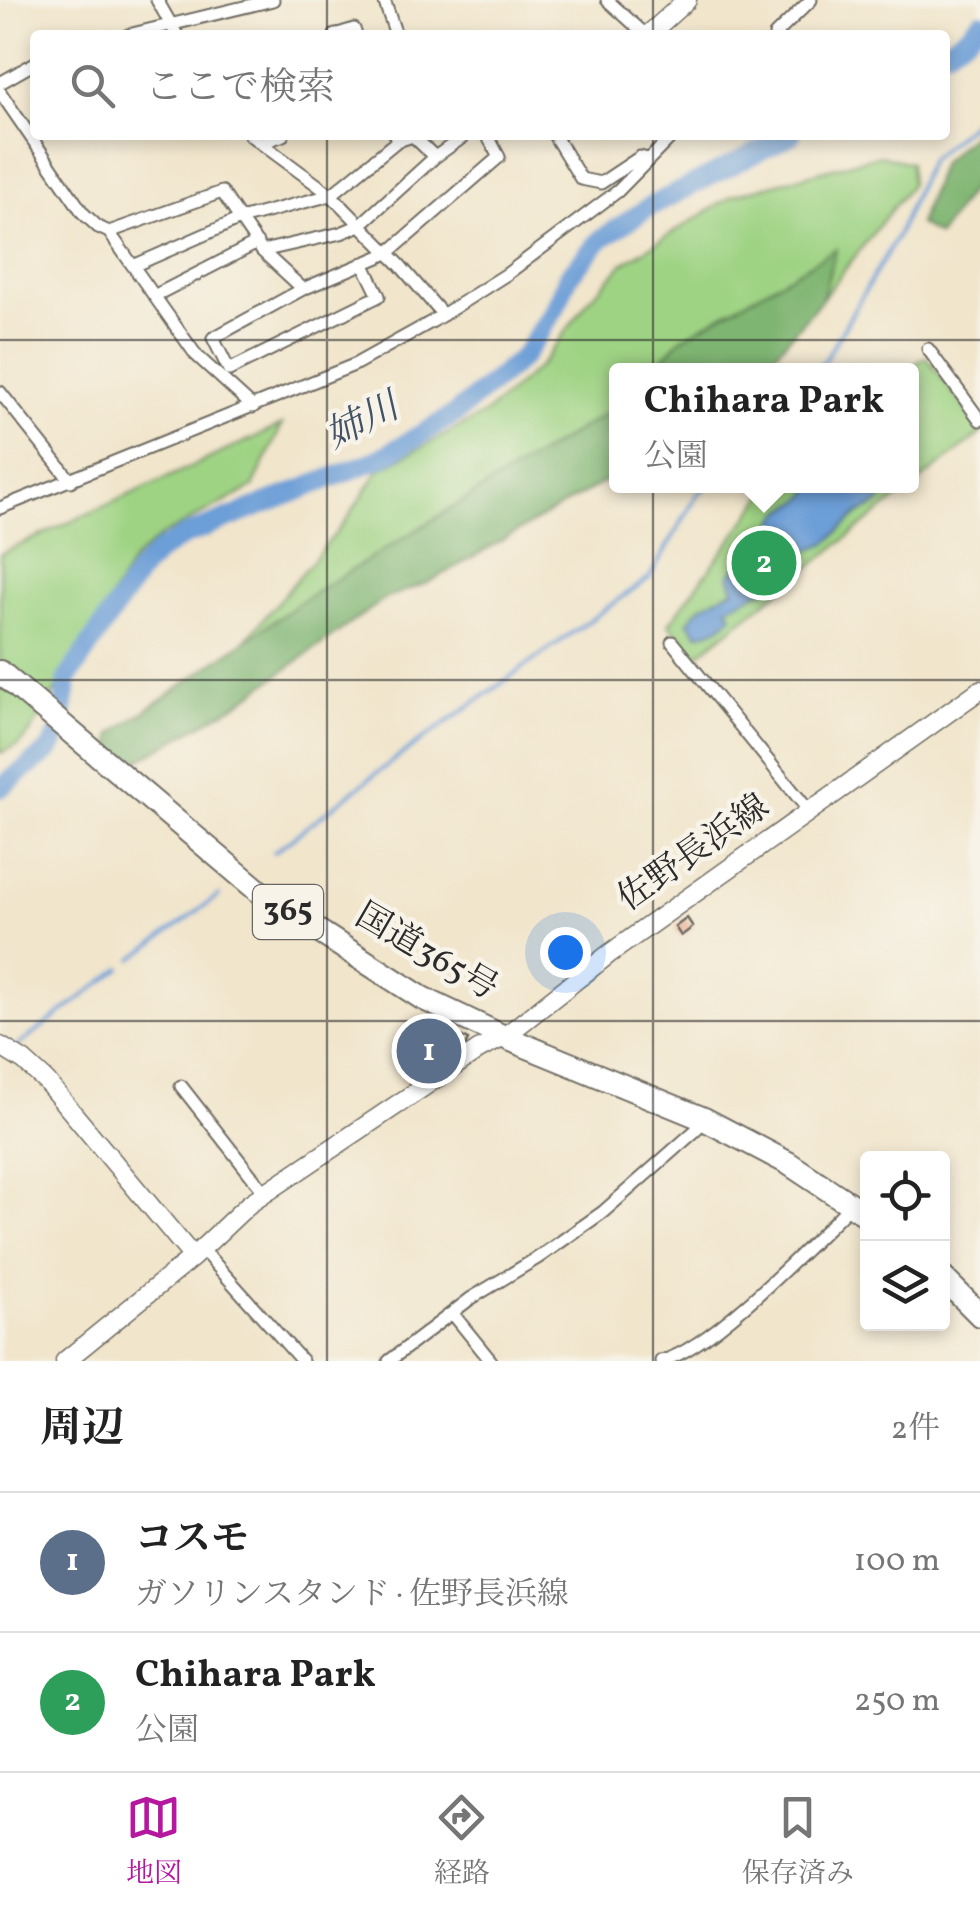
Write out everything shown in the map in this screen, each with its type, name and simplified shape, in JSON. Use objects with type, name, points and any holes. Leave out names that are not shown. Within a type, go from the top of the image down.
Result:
[{"type":"highway","name":"国道365号","points":[[0,672],[267,898],[422,998],[504,1037],[704,1118],[788,1163],[860,1210]]},
{"type":"highway","points":[[950,1285],[980,1314]]},
{"type":"main road","points":[[653,30],[687,0]]},
{"type":"main road","name":"佐野長浜線","points":[[65,1361],[197,1253],[249,1204],[480,1049],[504,1037],[609,954],[980,690]]},
{"type":"main road","points":[[1,1046],[46,1080],[197,1253]]},
{"type":"street","points":[[157,0],[174,29],[273,0]]},
{"type":"street","points":[[384,0],[394,30]]},
{"type":"street","points":[[607,0],[641,30]]},
{"type":"street","points":[[780,30],[811,0]]},
{"type":"street","points":[[0,83],[30,66]]},
{"type":"street","points":[[0,92],[30,136]]},
{"type":"street","points":[[33,140],[83,213],[110,232],[196,355],[254,407]]},
{"type":"street","points":[[257,140],[332,195],[443,315]]},
{"type":"street","points":[[134,266],[240,219],[332,195],[394,140]]},
{"type":"street","points":[[417,140],[435,158]]},
{"type":"street","points":[[154,296],[259,247],[341,233],[360,224],[459,140]]},
{"type":"street","points":[[364,263],[378,296],[229,370],[213,338],[303,289],[364,263],[388,253],[499,157],[490,140]]},
{"type":"street","points":[[557,140],[581,180],[601,183],[640,158],[648,160]]},
{"type":"street","points":[[0,508],[354,365],[507,274],[618,191],[667,140]]},
{"type":"street","points":[[110,232],[222,192],[259,247],[303,289]]},
{"type":"street","points":[[928,350],[980,420]]},
{"type":"street","points":[[0,392],[71,481]]},
{"type":"street","points":[[672,642],[810,811]]},
{"type":"street","points":[[181,1086],[265,1193]]},
{"type":"street","points":[[389,1361],[603,1212],[695,1131],[704,1118]]},
{"type":"street","points":[[662,1361],[692,1346],[860,1210]]},
{"type":"street","points":[[197,1253],[302,1361]]},
{"type":"street","points":[[452,1314],[491,1361]]},
{"type":"shaded area","points":[[448,1029],[478,1044],[407,1091],[399,1079],[419,1066],[412,1054]]},
{"type":"green space","points":[[980,127],[980,176],[938,236],[919,224],[941,163]]},
{"type":"green space","points":[[880,155],[910,163],[911,184],[822,299],[835,250],[682,338],[659,363],[609,363],[609,411],[311,595],[243,643],[346,521],[379,470],[486,413],[541,365],[589,300],[624,263],[734,195]]},
{"type":"green space","points":[[836,249],[822,299],[767,363],[659,363],[682,338]]},
{"type":"green space","points":[[926,357],[980,427],[980,434],[919,482],[919,363]]},
{"type":"green space","points":[[609,411],[609,479],[429,582],[386,598],[239,703],[141,759],[123,764],[111,751],[112,734],[311,595]]},
{"type":"green space","points":[[282,425],[253,487],[161,536],[134,559],[30,733],[18,745],[0,753],[0,554]]},
{"type":"green space","points":[[766,493],[905,493],[696,656],[669,624]]},
{"type":"water","points":[[808,493],[886,493],[877,505],[859,513],[827,543],[811,549],[785,570],[777,583],[728,608],[732,616],[725,623],[698,634],[688,621],[700,607],[734,589],[729,576],[760,552],[778,516]]},
{"type":"building","points":[[687,918],[693,927],[681,936],[675,927]]},
{"type":"building","points":[[443,1033],[450,1043],[460,1036],[468,1040],[461,1054],[445,1065],[439,1054],[448,1045],[418,1062],[413,1054]]},
{"type":"waterway","name":"姉川","points":[[950,47],[980,22]]},
{"type":"waterway","points":[[822,363],[897,236],[929,160],[980,116]]},
{"type":"waterway","name":"姉川","points":[[0,788],[50,750],[60,732],[68,678],[142,568],[161,550],[184,536],[379,459],[455,414],[523,357],[555,309],[569,275],[601,239],[649,207],[781,140]]},
{"type":"waterway","points":[[274,852],[394,760],[649,578],[699,493]]},
{"type":"waterway","points":[[133,959],[219,895]]},
{"type":"waterway","points":[[16,1047],[121,968]]},
{"type":"place","name":"Chihara Park","points":[[764,563]]},
{"type":"place","name":"コスモ","points":[[429,1051]]}]
